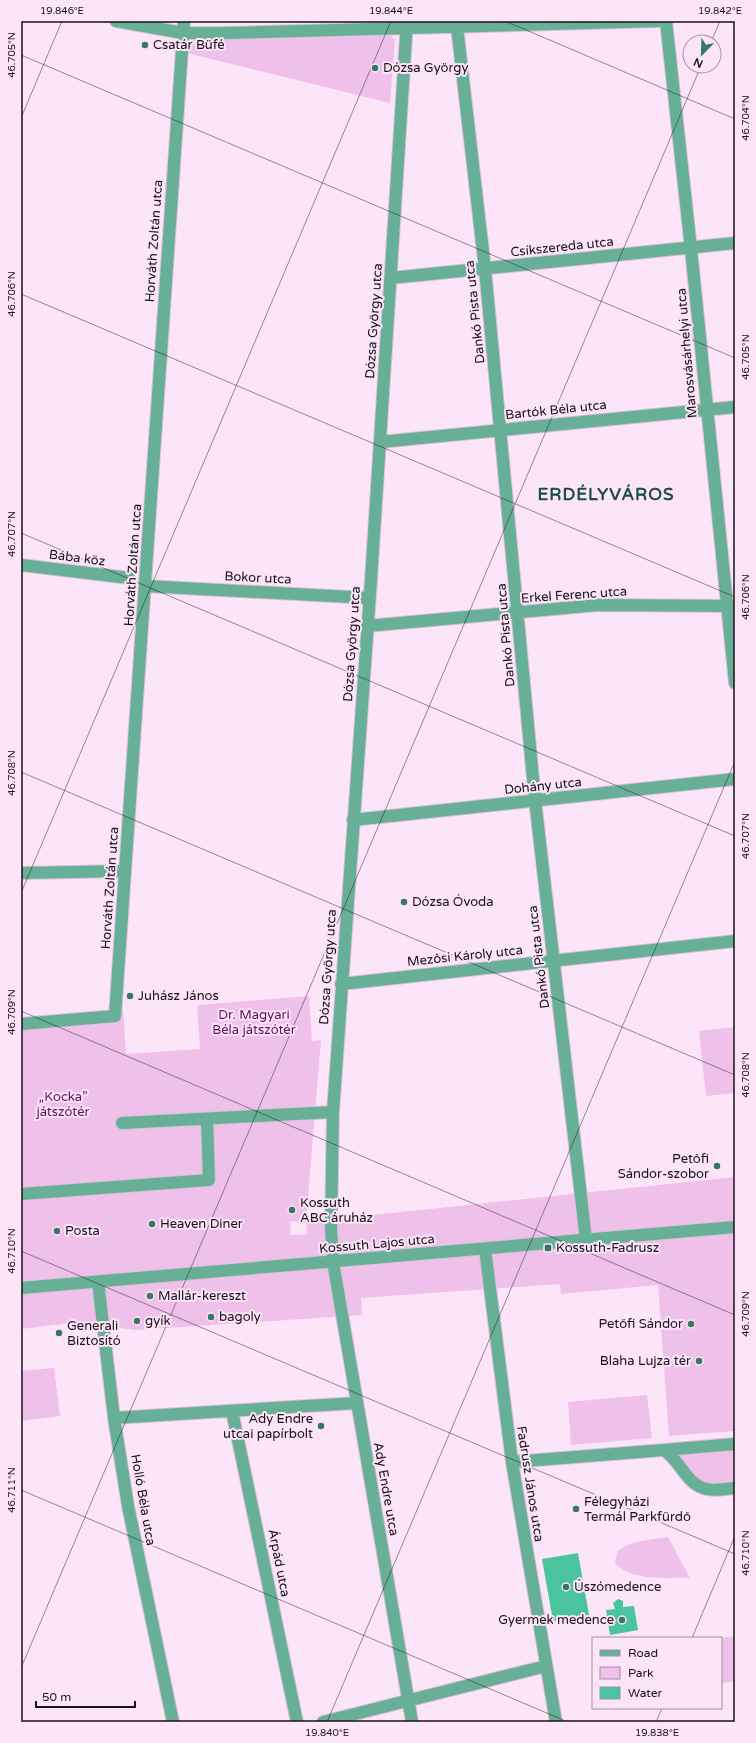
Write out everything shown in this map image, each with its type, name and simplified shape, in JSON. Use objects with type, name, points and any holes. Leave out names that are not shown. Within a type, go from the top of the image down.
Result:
[{"type":"street","points":[[116,21],[183,27],[407,25],[457,27],[658,21]]},
{"type":"street","name":"Marosvásárhelyi utca","points":[[666,21],[691,249],[706,409],[731,606],[735,683]]},
{"type":"street","name":"Dózsa György utca","points":[[333,1262],[330,1228],[333,1112],[380,442],[407,25]]},
{"type":"street","name":"Horváth Zoltán utca","points":[[21,1024],[115,1016],[183,27]]},
{"type":"street","name":"Dankó Pista utca","points":[[457,27],[485,269],[535,800],[586,1240]]},
{"type":"street","name":"Csíkszereda utca","points":[[391,278],[735,244]]},
{"type":"street","name":"Bartók Béla utca","points":[[380,442],[735,406]]},
{"type":"street","name":"Bába köz","points":[[21,564],[129,578]]},
{"type":"street","name":"Bokor utca","points":[[145,586],[369,598]]},
{"type":"street","name":"Erkel Ferenc utca","points":[[367,626],[598,605],[731,606]]},
{"type":"street","name":"Dohány utca","points":[[353,820],[735,779]]},
{"type":"street","points":[[21,873],[125,871]]},
{"type":"street","name":"Mezősi Károly utca","points":[[341,984],[735,941]]},
{"type":"street","points":[[122,1122],[333,1112]]},
{"type":"street","points":[[21,1194],[209,1180],[207,1119]]},
{"type":"street","name":"Kossuth Lajos utca","points":[[21,1288],[735,1227]]},
{"type":"street","name":"Fadrusz János utca","points":[[485,1249],[512,1462],[556,1722]]},
{"type":"street","name":"Ady Endre utca","points":[[333,1262],[412,1722]]},
{"type":"street","name":"Holló Béla utca","points":[[98,1282],[114,1418],[128,1506],[173,1722]]},
{"type":"street","points":[[114,1418],[358,1404]]},
{"type":"street","name":"Árpád utca","points":[[232,1411],[297,1722]]},
{"type":"street","points":[[512,1462],[735,1444]]},
{"type":"street","points":[[664,1450],[677,1460],[691,1481],[698,1486],[707,1489],[735,1488]]},
{"type":"street","points":[[323,1722],[546,1666]]},
{"type":"green space","points":[[391,36],[395,40],[390,103],[187,53],[191,40]]},
{"type":"green space","points":[[309,996],[312,1041],[321,1040],[306,1222],[735,1177],[735,1431],[669,1436],[658,1285],[561,1294],[560,1284],[361,1298],[362,1315],[135,1330],[80,1322],[21,1329],[21,1020],[123,1010],[126,1054],[200,1049],[197,1005]],"holes":[[[290,1221],[306,1223],[307,1234],[291,1235]]]},
{"type":"green space","points":[[735,1027],[735,1093],[706,1096],[699,1031]]},
{"type":"green space","points":[[54,1368],[60,1416],[21,1421],[21,1371]]},
{"type":"green space","points":[[647,1395],[652,1438],[571,1445],[568,1402]]},
{"type":"green space","points":[[735,1444],[735,1488],[707,1489],[671,1454]]},
{"type":"green space","points":[[668,1537],[690,1578],[640,1576],[622,1569],[615,1563],[617,1553],[626,1546],[640,1541]]},
{"type":"green space","points":[[735,1636],[735,1681],[722,1683],[722,1638]]},
{"type":"water","name":"Úszómedence","points":[[578,1553],[589,1615],[553,1621],[542,1559]]},
{"type":"water","name":"Gyermek medence","points":[[618,1599],[623,1601],[623,1607],[634,1606],[638,1630],[610,1635],[606,1610],[615,1609],[613,1603]]},
{"type":"place","name":"Csatár Büfé","points":[[145,45]]},
{"type":"place","name":"Dózsa György","points":[[375,68]]},
{"type":"place","name":"Dózsa Óvoda","points":[[404,902]]},
{"type":"place","name":"Juhász János","points":[[130,996]]},
{"type":"place","name":"Petőfi Sándor-szobor","points":[[717,1166]]},
{"type":"place","name":"Kossuth ABC áruház","points":[[292,1210]]},
{"type":"place","name":"Heaven Diner","points":[[152,1224]]},
{"type":"place","name":"Posta","points":[[57,1231]]},
{"type":"place","name":"Kossuth-Fadrusz","points":[[548,1248]]},
{"type":"place","name":"Mallár-kereszt","points":[[150,1296]]},
{"type":"place","name":"bagoly","points":[[211,1317]]},
{"type":"place","name":"gyík","points":[[137,1321]]},
{"type":"place","name":"Petőfi Sándor","points":[[691,1324]]},
{"type":"place","name":"Generali Biztosító","points":[[59,1333]]},
{"type":"place","name":"Blaha Lujza tér","points":[[699,1361]]},
{"type":"place","name":"Ady Endre utcai papírbolt","points":[[321,1426]]},
{"type":"place","name":"Félegyházi Termál Parkfürdő","points":[[576,1509]]},
{"type":"place","name":"Úszómedence","points":[[566,1587]]},
{"type":"place","name":"Gyermek medence","points":[[622,1620]]},
{"type":"district","name":"ERDÉLYVÁROS","points":[[606,494]]},
{"type":"park label","name":"Dr. Magyari Béla játszótér","points":[[254,1022]]},
{"type":"park label","name":"„Kocka” játszótér","points":[[63,1104]]}]
